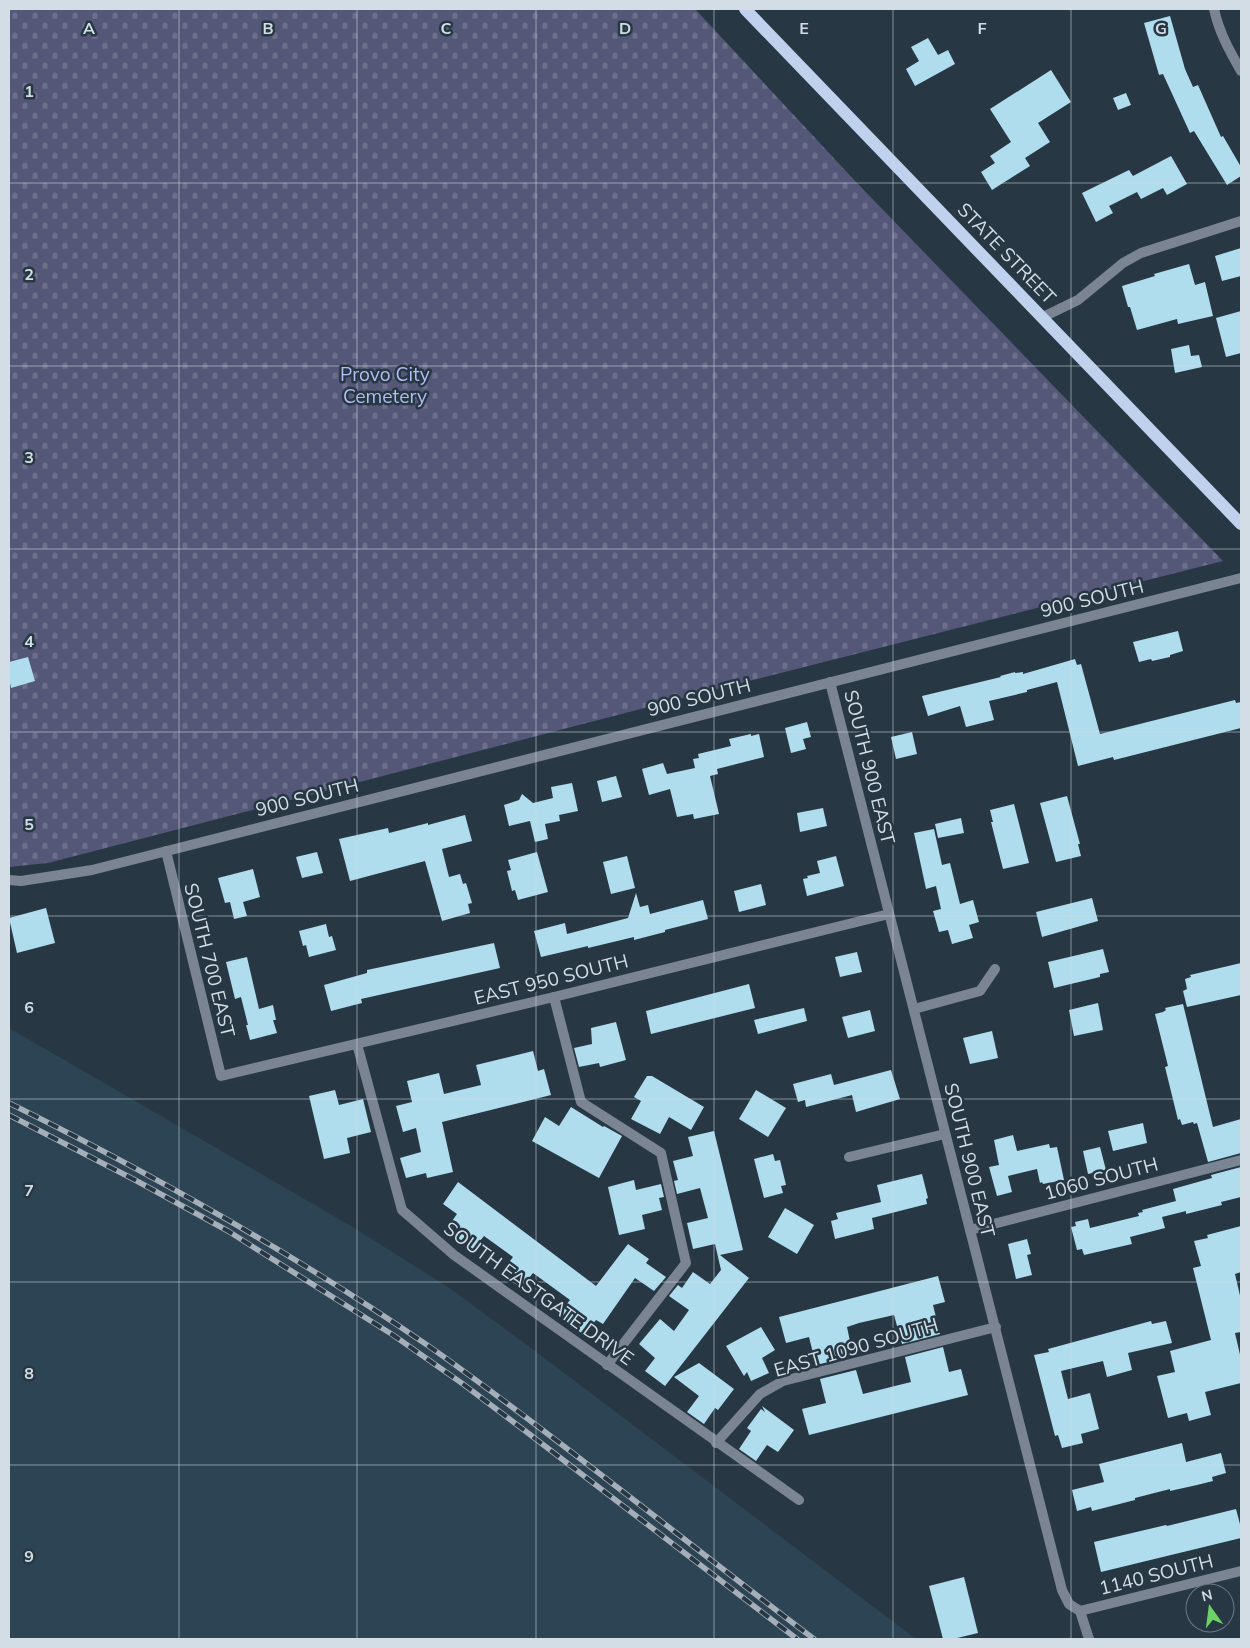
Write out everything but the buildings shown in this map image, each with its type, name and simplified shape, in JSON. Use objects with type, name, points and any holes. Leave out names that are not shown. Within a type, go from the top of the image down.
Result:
[{"type":"main road","name":"STATE STREET","points":[[745,9],[1241,524]]},
{"type":"street","points":[[1214,9],[1227,46],[1241,71]]},
{"type":"street","points":[[1043,317],[1078,300],[1123,263],[1141,253],[1241,222]]},
{"type":"street","name":"900 SOUTH","points":[[9,880],[22,881],[92,870],[1241,578]]},
{"type":"street","name":"SOUTH 900 EAST","points":[[830,682],[1062,1590],[1069,1604],[1080,1611],[1089,1639]]},
{"type":"street","name":"SOUTH 700 EAST","points":[[166,851],[220,1076]]},
{"type":"street","name":"EAST 950 SOUTH","points":[[220,1076],[554,997],[889,914]]},
{"type":"street","points":[[914,1009],[980,991],[995,969]]},
{"type":"street","points":[[554,997],[581,1102],[661,1153],[686,1263],[607,1365]]},
{"type":"street","name":"SOUTH EASTGATE DRIVE","points":[[357,1044],[402,1210],[454,1255],[716,1443],[799,1500]]},
{"type":"street","points":[[849,1158],[946,1134]]},
{"type":"street","name":"1060 SOUTH","points":[[970,1230],[1241,1160]]},
{"type":"street","name":"EAST 1090 SOUTH","points":[[716,1443],[760,1394],[783,1382],[996,1327]]},
{"type":"street","name":"1140 SOUTH","points":[[1080,1611],[1241,1571]]},
{"type":"shaded area","points":[[9,1028],[351,1226],[448,1287],[916,1639],[9,1639]]},
{"type":"green space","name":"Provo City Cemetery","points":[[9,9],[695,9],[857,183],[1223,561],[725,687],[48,863],[9,867]]},
{"type":"railway","points":[[9,1103],[63,1130],[224,1218],[276,1248],[379,1313],[430,1347],[501,1399],[814,1639]]},
{"type":"railway","points":[[9,1115],[135,1180],[228,1231],[393,1335],[463,1384],[797,1639]]}]
